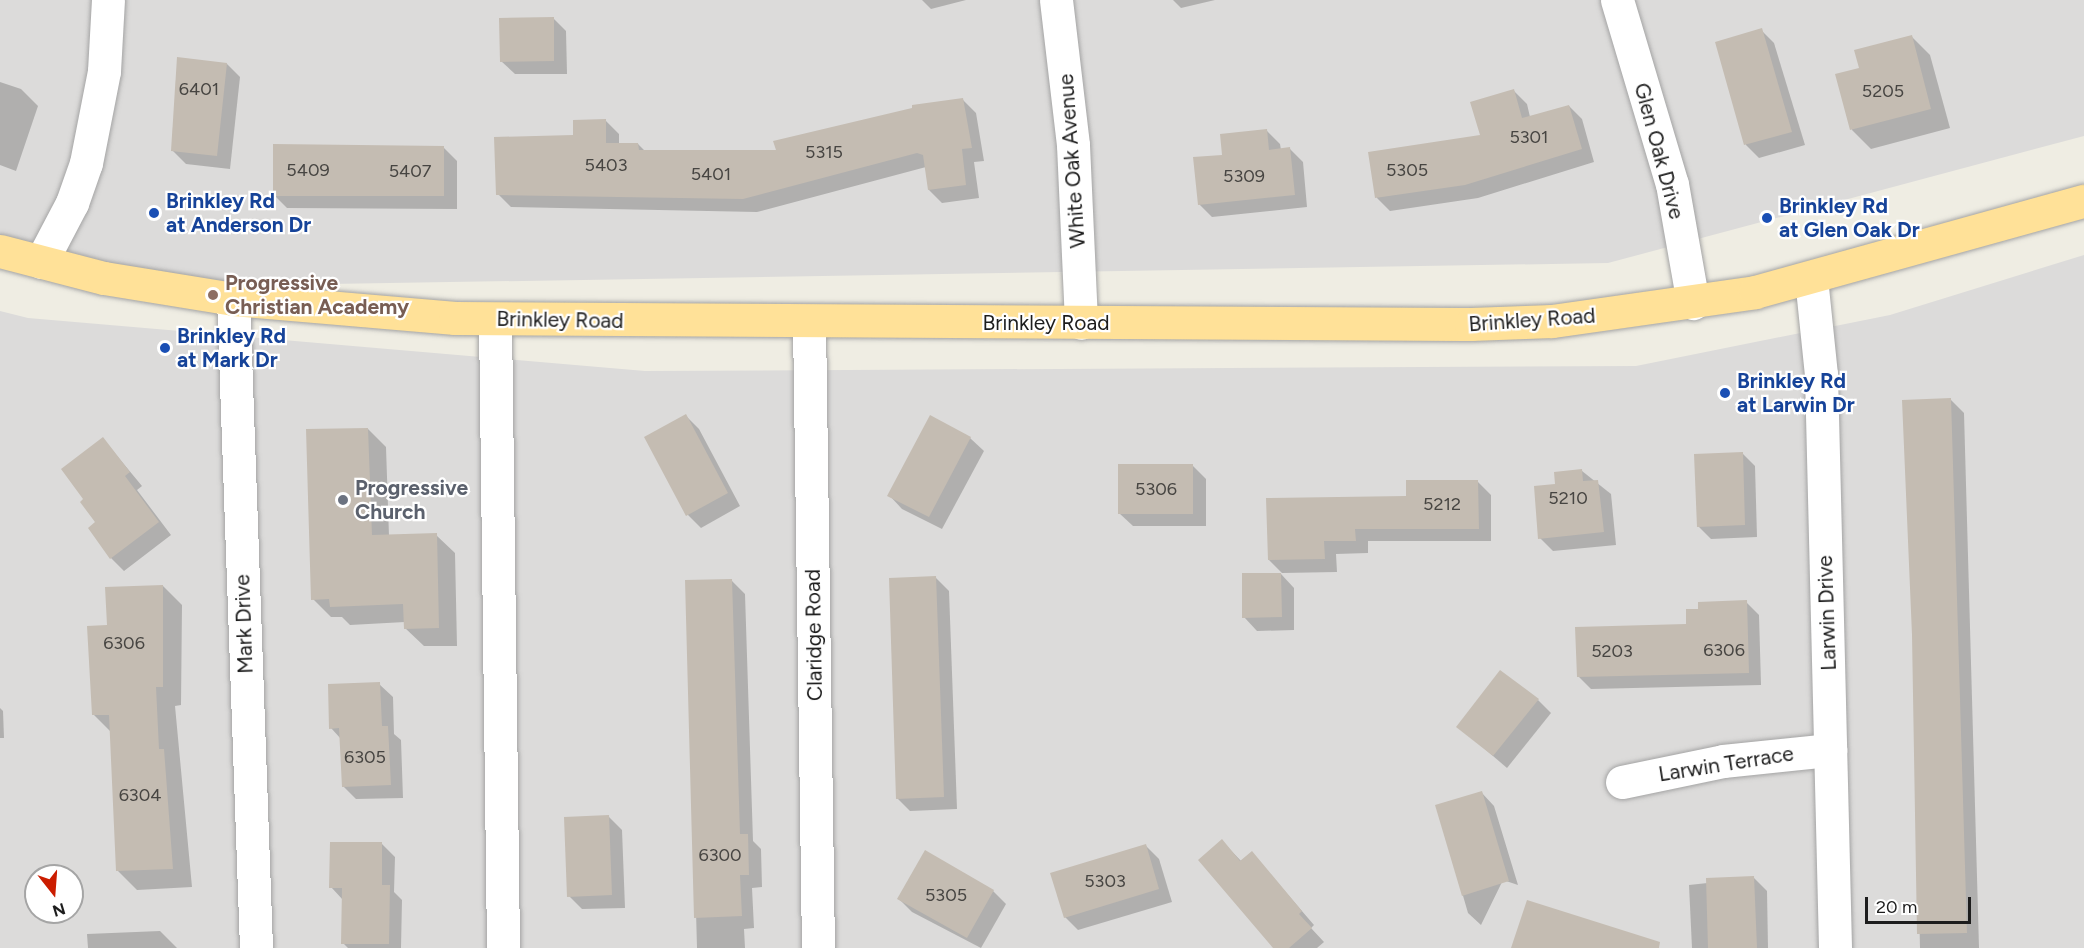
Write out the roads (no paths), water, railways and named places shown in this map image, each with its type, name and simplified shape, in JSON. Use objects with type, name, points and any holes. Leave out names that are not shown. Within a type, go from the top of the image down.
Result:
[{"type":"main road","name":"Brinkley Road","points":[[0,251],[152,287],[233,300],[495,319],[1471,324],[1552,321],[1693,303],[1811,278],[2084,201]]},
{"type":"street","points":[[41,262],[72,203],[86,163],[104,71],[108,0]]},
{"type":"street","name":"White Oak Avenue","points":[[1056,0],[1073,145],[1081,323]]},
{"type":"street","name":"Glen Oak Drive","points":[[1617,0],[1672,183],[1693,303]]},
{"type":"street","name":"Larwin Drive","points":[[1811,278],[1821,374],[1835,948]]},
{"type":"street","name":"Mark Drive","points":[[233,300],[256,948]]},
{"type":"street","points":[[495,319],[503,948]]},
{"type":"street","name":"Claridge Road","points":[[809,321],[818,948]]},
{"type":"street","name":"Larwin Terrace","points":[[1622,782],[1723,761],[1830,750]]},
{"type":"place","name":"Brinkley Rd at Anderson Dr","points":[[154,213]]},
{"type":"place","name":"Brinkley Rd at Glen Oak Dr","points":[[1767,218]]},
{"type":"place","name":"Progressive Christian Academy","points":[[213,295]]},
{"type":"place","name":"Brinkley Rd at Mark Dr","points":[[165,348]]},
{"type":"place","name":"Brinkley Rd at Larwin Dr","points":[[1725,393]]},
{"type":"place","name":"Progressive Church","points":[[343,500]]}]
